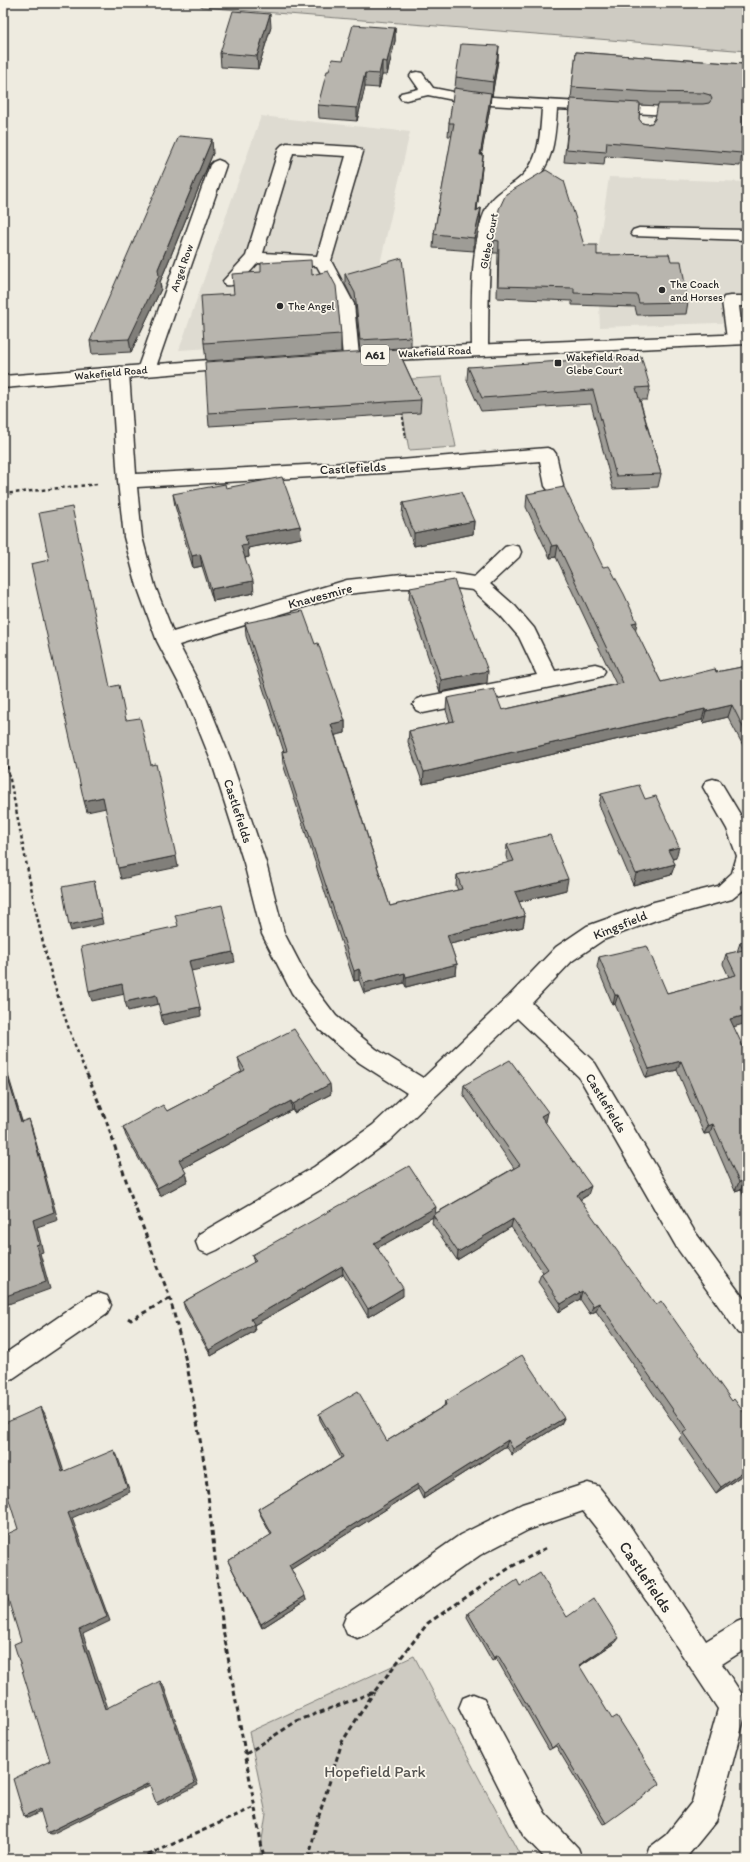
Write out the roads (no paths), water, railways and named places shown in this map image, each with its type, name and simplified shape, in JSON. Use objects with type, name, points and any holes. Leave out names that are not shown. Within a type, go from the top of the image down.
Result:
[{"type":"street","points":[[417,76],[428,92]]},
{"type":"street","points":[[406,96],[428,92],[474,100],[550,104],[647,118],[701,112]]},
{"type":"street","name":"Glebe Court","points":[[480,350],[481,286],[492,213],[501,197],[531,176],[541,160],[547,144],[550,104]]},
{"type":"street","points":[[231,281],[254,258],[287,148],[355,152],[323,261],[254,258]]},
{"type":"street","name":"Angel Row","points":[[146,370],[218,165]]},
{"type":"street","points":[[638,233],[747,235]]},
{"type":"street","name":"Wakefield Road","points":[[323,261],[346,304],[344,357],[741,339]]},
{"type":"street","points":[[741,339],[730,301],[747,301]]},
{"type":"street","name":"Wakefield Road","points":[[3,382],[253,363]]},
{"type":"street","name":"Castlefields","points":[[120,373],[127,481],[133,537],[146,586],[167,641],[194,693],[222,763],[255,863],[273,934],[300,986],[328,1023],[368,1056],[424,1091]]},
{"type":"street","name":"Castlefields","points":[[127,481],[400,466],[547,454],[554,486]]},
{"type":"street","points":[[512,552],[478,584],[492,595],[527,633],[549,680]]},
{"type":"street","name":"Knavesmire","points":[[167,641],[347,587],[402,581],[431,580],[478,584]]},
{"type":"street","points":[[423,705],[595,671]]},
{"type":"street","name":"Kingsfield","points":[[517,1003],[564,954],[594,933],[654,911],[724,893],[746,868],[737,827],[713,788]]},
{"type":"street","points":[[208,1242],[323,1175],[381,1132],[517,1003]]},
{"type":"street","name":"Castlefields","points":[[517,1003],[587,1070],[686,1240],[747,1324]]},
{"type":"street","points":[[3,1370],[98,1305]]},
{"type":"street","name":"Castlefields","points":[[357,1624],[470,1545],[522,1518],[588,1496],[618,1533],[733,1706],[705,1810],[677,1846],[660,1859]]},
{"type":"street","points":[[702,1660],[747,1632]]},
{"type":"street","points":[[473,1708],[534,1824],[567,1859]]},
{"type":"place","name":"The Coach and Horses","points":[[662,290]]},
{"type":"place","name":"The Angel","points":[[280,306]]},
{"type":"place","name":"Wakefield Road Glebe Court","points":[[558,363]]},
{"type":"park label","name":"Hopefield Park","points":[[375,1771]]}]
